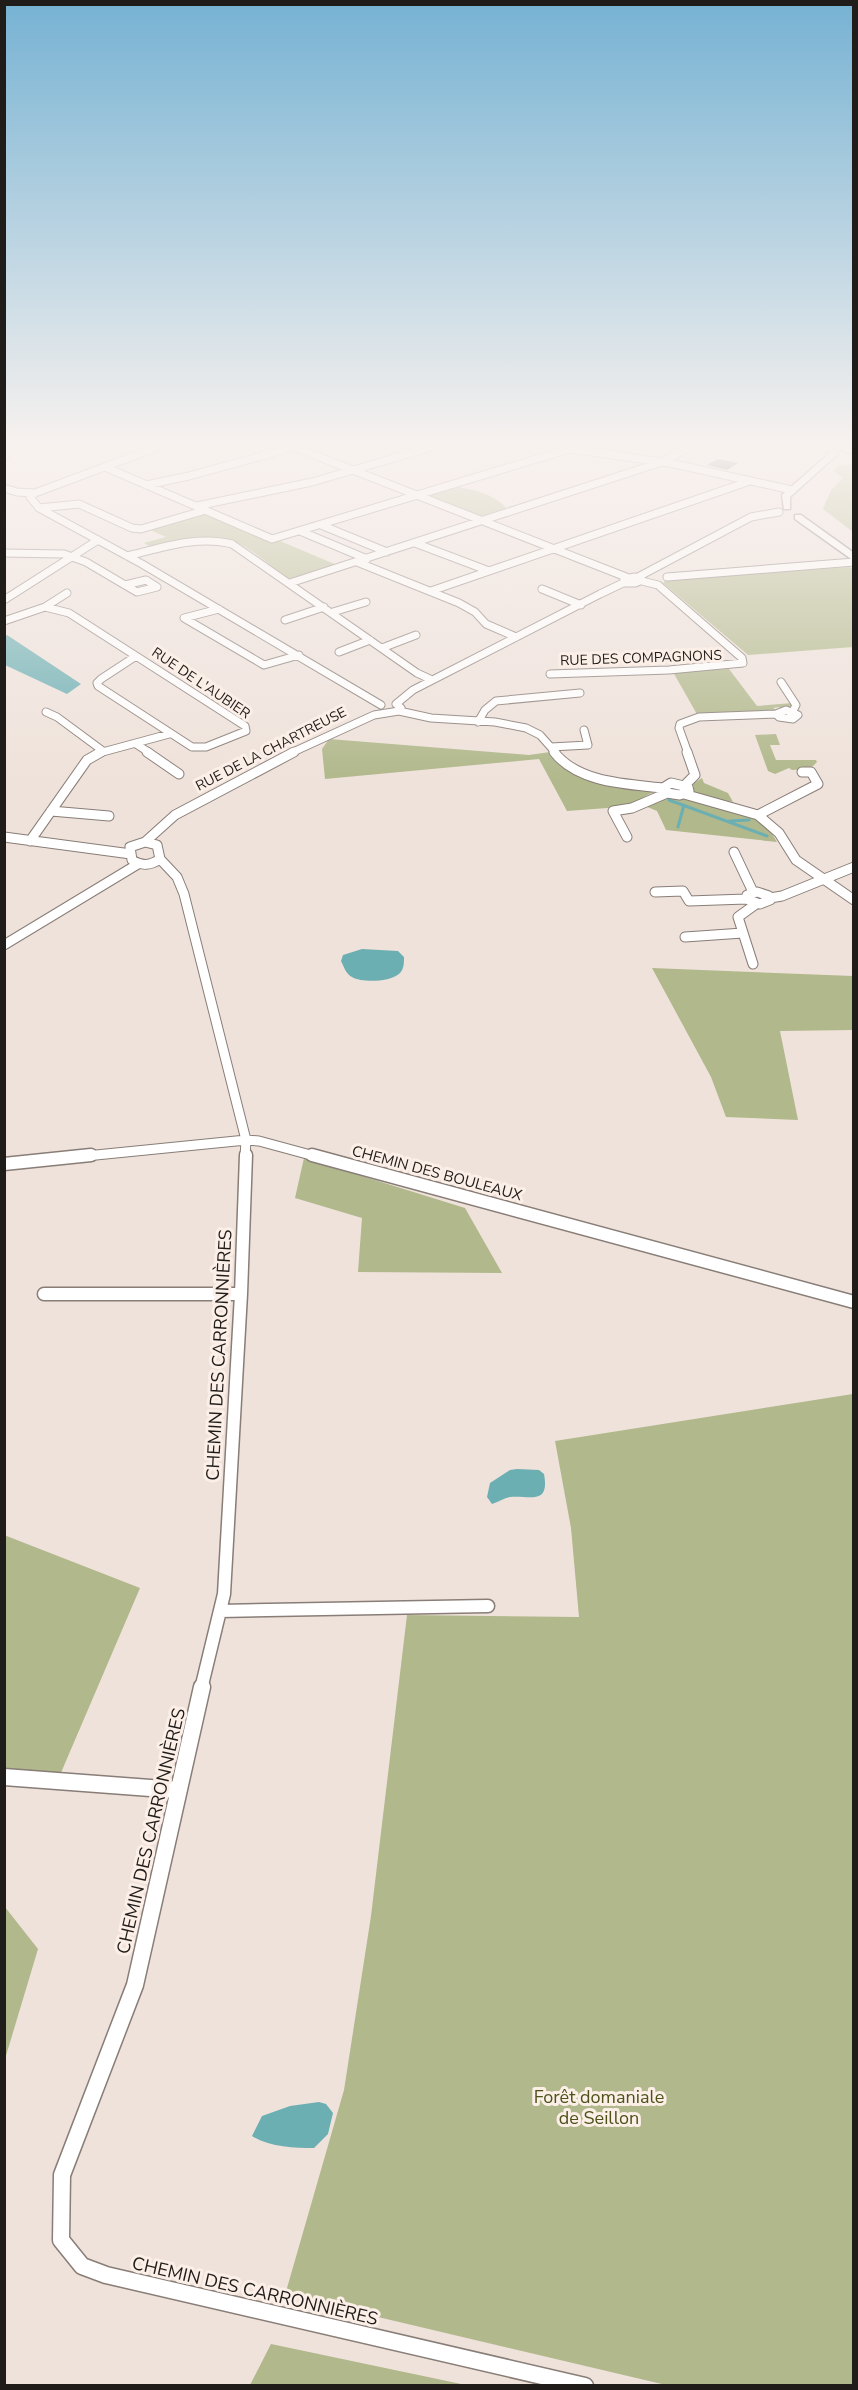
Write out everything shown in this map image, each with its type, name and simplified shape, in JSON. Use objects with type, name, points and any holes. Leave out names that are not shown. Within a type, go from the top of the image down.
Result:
[{"type":"street","points":[[4,600],[69,559]]},
{"type":"street","points":[[79,559],[125,585]]},
{"type":"street","points":[[131,559],[299,655],[382,708]]},
{"type":"street","points":[[254,559],[417,673],[432,680]]},
{"type":"street","points":[[290,583],[367,559]]},
{"type":"street","points":[[456,559],[489,571]]},
{"type":"street","points":[[432,591],[525,559]]},
{"type":"street","points":[[575,559],[626,580]]},
{"type":"street","points":[[397,708],[413,690],[626,580],[640,579],[677,559]]},
{"type":"street","points":[[824,564],[835,559]]},
{"type":"street","points":[[667,577],[854,560]]},
{"type":"street","points":[[357,562],[432,591],[475,612],[486,624],[516,637]]},
{"type":"street","name":"RUE DES COMPAGNONS","points":[[550,674],[669,670],[743,663],[742,658],[658,585],[640,579]]},
{"type":"street","points":[[542,590],[581,605]]},
{"type":"street","points":[[6,623],[45,607],[67,593]]},
{"type":"street","points":[[333,612],[366,602]]},
{"type":"street","name":"RUE DE L'AUBIER","points":[[45,607],[69,613],[136,656],[247,729],[240,735],[200,748],[186,745],[97,683],[136,656]]},
{"type":"street","points":[[285,620],[324,607]]},
{"type":"street","points":[[219,609],[184,618],[260,667],[299,655]]},
{"type":"street","points":[[382,648],[416,635]]},
{"type":"street","points":[[339,652],[370,640]]},
{"type":"street","points":[[685,789],[695,775],[678,728],[680,724],[699,717],[776,714],[782,719],[797,718],[796,705],[781,682]]},
{"type":"street","points":[[478,722],[485,710],[496,701],[580,693]]},
{"type":"street","name":"RUE DE LA CHARTREUSE","points":[[145,842],[175,815],[318,739],[382,708],[397,708],[423,717],[534,730],[546,739],[564,763],[578,771],[665,790],[685,789],[758,815]]},
{"type":"street","points":[[46,712],[57,717],[103,751]]},
{"type":"street","points":[[551,747],[588,745],[584,730]]},
{"type":"street","points":[[30,841],[87,760],[103,751],[169,734]]},
{"type":"street","points":[[136,744],[179,774]]},
{"type":"street","points":[[802,772],[811,772],[818,784],[758,815],[779,832],[796,860],[854,900]]},
{"type":"street","points":[[627,837],[613,812],[632,808],[665,790]]},
{"type":"street","points":[[51,811],[109,816]]},
{"type":"street","points":[[4,837],[133,856],[156,862],[158,845],[175,815]]},
{"type":"street","points":[[4,945],[103,886],[145,842],[158,845]]},
{"type":"street","points":[[734,852],[750,896],[756,904]]},
{"type":"street","name":"CHEMIN DES CARRONNIÈRES","points":[[156,862],[177,877],[184,894],[246,1140],[241,1294],[224,1594],[177,1790],[135,1985],[62,2175],[61,2240],[82,2266],[106,2276],[585,2385]]},
{"type":"street","points":[[753,964],[738,917],[756,904],[766,903],[770,898],[782,896],[854,867]]},
{"type":"street","points":[[655,892],[683,891],[689,901],[765,894],[770,898]]},
{"type":"street","points":[[686,937],[743,933]]},
{"type":"street","name":"CHEMIN DES BOULEAUX","points":[[4,1164],[246,1140],[294,1149],[854,1302]]},
{"type":"street","points":[[44,1294],[241,1294]]},
{"type":"street","points":[[220,1611],[488,1606]]},
{"type":"street","points":[[4,1777],[177,1790]]},
{"type":"green space","points":[[261,559],[322,559],[337,565],[297,578],[288,578]]},
{"type":"green space","points":[[853,568],[853,647],[748,655],[663,583],[666,580]]},
{"type":"green space","points":[[729,669],[757,706],[792,703],[792,706],[781,709],[773,708],[776,710],[770,712],[698,716],[673,672]]},
{"type":"green space","points":[[776,734],[780,745],[770,745],[776,760],[816,760],[817,762],[810,769],[792,770],[789,768],[775,774],[768,771],[755,735]]},
{"type":"green space","points":[[329,739],[529,755],[550,752],[563,767],[659,789],[642,798],[634,806],[567,811],[539,759],[325,779],[322,749]]},
{"type":"green space","points":[[702,778],[704,783],[728,793],[733,802],[695,795],[693,784]]},
{"type":"green space","points":[[667,796],[712,804],[747,815],[765,825],[777,842],[666,830],[657,811],[645,806]]},
{"type":"green space","points":[[652,968],[853,976],[853,1030],[780,1031],[798,1120],[726,1117],[711,1077]]},
{"type":"green space","points":[[304,1158],[465,1208],[502,1273],[358,1272],[362,1218],[295,1198]]},
{"type":"green space","name":"Forêt domaniale de Seillon","points":[[853,1394],[853,2385],[666,2385],[285,2295],[344,2090],[371,1916],[407,1615],[579,1617],[571,1528],[555,1441]]},
{"type":"green space","points":[[4,1535],[140,1588],[60,1775],[5,1771]]},
{"type":"green space","points":[[5,1907],[38,1949],[5,2059]]},
{"type":"green space","points":[[271,2344],[466,2385],[250,2385]]},
{"type":"water","points":[[7,635],[81,684],[67,694],[5,665],[5,636]]},
{"type":"water","points":[[362,949],[398,951],[404,957],[402,970],[395,977],[376,981],[352,977],[341,961],[343,955]]},
{"type":"water","points":[[510,1470],[539,1470],[544,1474],[544,1491],[536,1497],[510,1497],[492,1504],[487,1497],[490,1483]]},
{"type":"water","points":[[319,2102],[326,2104],[333,2113],[328,2134],[314,2148],[274,2145],[252,2136],[262,2116],[290,2106]]},
{"type":"waterway","points":[[669,800],[684,805]]},
{"type":"waterway","points":[[678,827],[684,805]]},
{"type":"waterway","points":[[684,805],[767,836]]},
{"type":"waterway","points":[[729,821],[749,820]]}]
